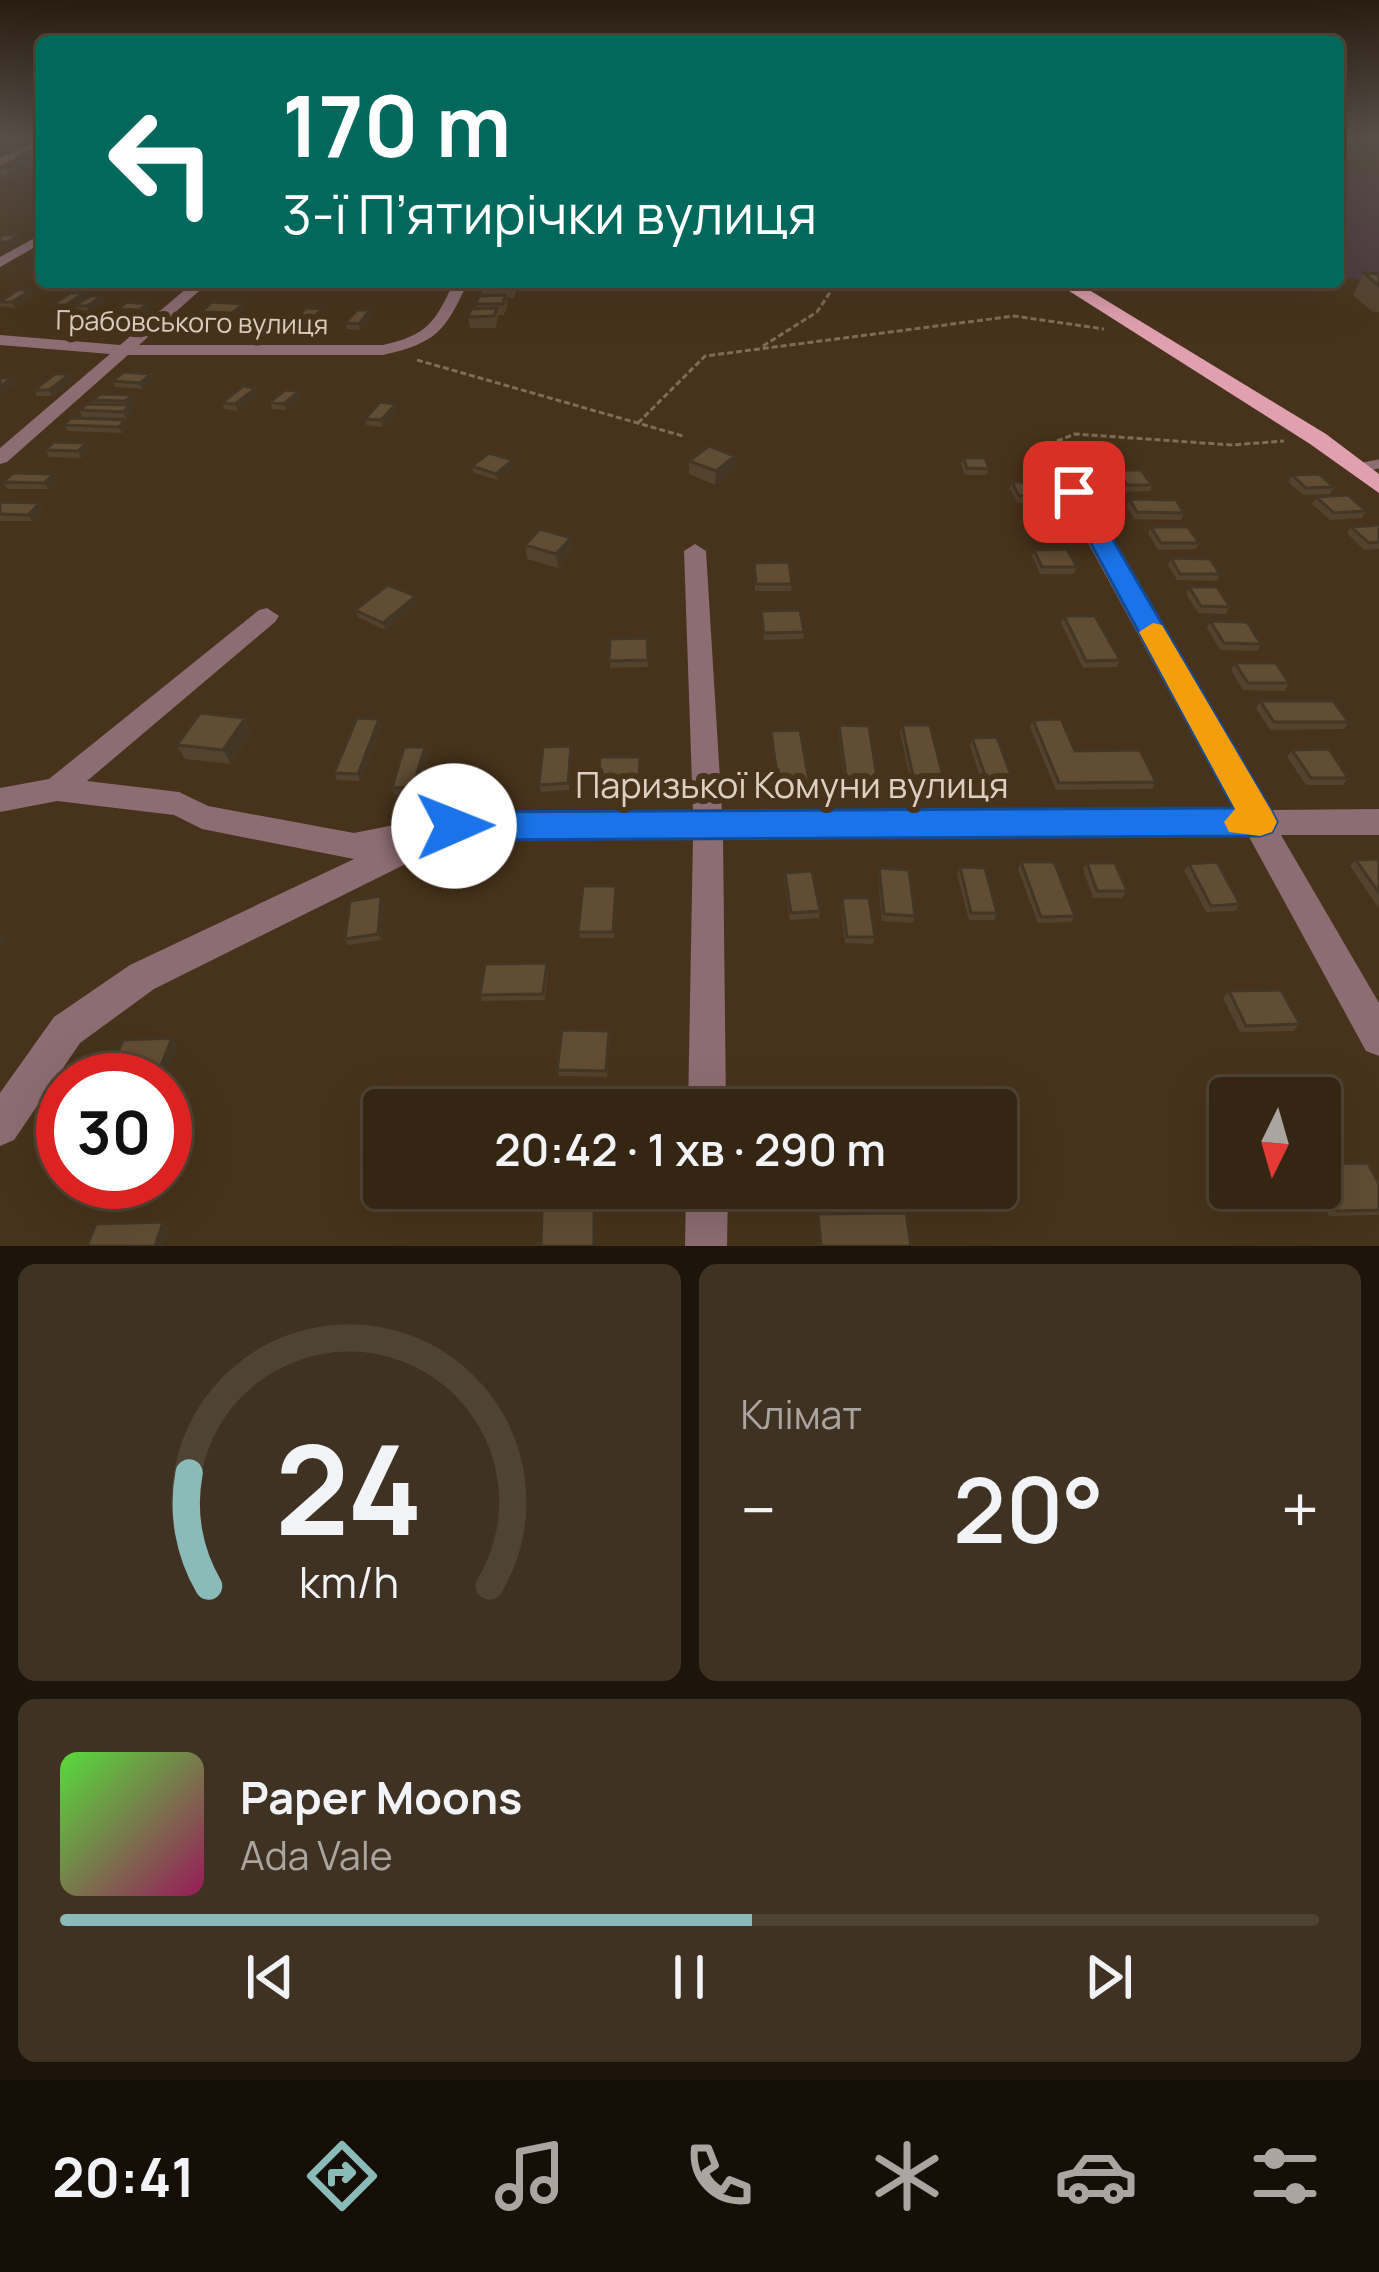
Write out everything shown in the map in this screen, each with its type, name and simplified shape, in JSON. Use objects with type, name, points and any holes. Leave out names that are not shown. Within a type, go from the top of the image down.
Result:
[{"type":"main road","points":[[1074,288],[1368,466],[1379,486]]},
{"type":"street","points":[[0,263],[36,242]]},
{"type":"street","points":[[0,458],[195,288]]},
{"type":"street","points":[[382,350],[425,341],[442,322],[457,288]]},
{"type":"street","name":"Грабовського вулиця","points":[[0,340],[123,350],[382,350]]},
{"type":"street","points":[[1049,455],[1379,1038]]},
{"type":"street","points":[[694,551],[708,824],[707,1089]]},
{"type":"street","points":[[58,789],[267,616]]},
{"type":"street","name":"Паризької Комуни вулиця","points":[[0,800],[58,789],[178,804],[202,817],[354,846],[454,826],[1379,822]]},
{"type":"street","points":[[0,1126],[67,1030],[142,977],[454,826]]},
{"type":"street","points":[[706,1209],[706,1246]]},
{"type":"path","points":[[758,349],[817,312],[832,288]]},
{"type":"path","points":[[638,423],[706,356],[1014,316],[1159,338]]},
{"type":"path","points":[[382,350],[683,436]]},
{"type":"path","points":[[1049,455],[1053,442],[1075,434],[1232,446],[1318,439]]},
{"type":"shaded area","points":[[1344,196],[1379,196],[1379,284],[1344,277]]},
{"type":"building","points":[[3,235],[20,235],[0,242]]},
{"type":"building","points":[[17,290],[31,290],[12,302],[0,302]]},
{"type":"building","points":[[70,293],[84,293],[66,305],[52,305]]},
{"type":"building","points":[[505,295],[503,304],[476,304],[479,296]]},
{"type":"building","points":[[90,296],[103,296],[87,306],[74,306]]},
{"type":"building","points":[[127,302],[148,304],[139,310],[117,309]]},
{"type":"building","points":[[212,302],[244,304],[232,313],[201,312]]},
{"type":"building","points":[[306,308],[322,309],[311,320],[295,319]]},
{"type":"building","points":[[497,308],[494,316],[468,317],[471,309]]},
{"type":"building","points":[[357,310],[370,310],[359,324],[345,323]]},
{"type":"building","points":[[124,372],[151,374],[140,383],[112,381]]},
{"type":"building","points":[[55,374],[70,374],[49,390],[34,390]]},
{"type":"building","points":[[243,386],[256,388],[235,404],[222,403]]},
{"type":"building","points":[[285,390],[299,391],[284,404],[270,402]]},
{"type":"building","points":[[100,394],[133,395],[125,401],[92,400]]},
{"type":"building","points":[[380,402],[396,404],[381,420],[365,419]]},
{"type":"building","points":[[87,404],[130,405],[123,412],[79,410]]},
{"type":"building","points":[[71,418],[125,420],[119,427],[64,425]]},
{"type":"building","points":[[54,442],[87,443],[78,451],[45,450]]},
{"type":"building","points":[[709,446],[735,456],[716,471],[689,461]]},
{"type":"building","points":[[489,453],[513,460],[496,474],[472,466]]},
{"type":"building","points":[[963,458],[985,458],[989,469],[967,468]]},
{"type":"building","points":[[1116,470],[1141,470],[1152,485],[1127,485]]},
{"type":"building","points":[[13,473],[54,474],[44,483],[3,482]]},
{"type":"building","points":[[1319,474],[1334,487],[1306,488],[1292,475]]},
{"type":"building","points":[[1012,482],[1038,482],[1046,496],[1019,496]]},
{"type":"building","points":[[1348,495],[1366,511],[1334,513],[1316,497]]},
{"type":"building","points":[[1129,499],[1176,500],[1184,513],[1137,512]]},
{"type":"building","points":[[0,502],[40,503],[28,515],[0,514]]},
{"type":"building","points":[[1024,512],[1054,512],[1061,525],[1030,525]]},
{"type":"building","points":[[1379,525],[1379,542],[1369,543],[1351,527]]},
{"type":"building","points":[[1151,527],[1188,527],[1199,543],[1161,543]]},
{"type":"building","points":[[540,529],[571,538],[556,554],[525,545]]},
{"type":"building","points":[[1067,549],[1077,567],[1042,567],[1034,550]]},
{"type":"building","points":[[1171,558],[1210,559],[1220,574],[1180,574]]},
{"type":"building","points":[[789,562],[792,584],[756,584],[754,563]]},
{"type":"building","points":[[388,585],[416,596],[383,623],[355,610]]},
{"type":"building","points":[[1189,587],[1217,587],[1230,607],[1201,606]]},
{"type":"building","points":[[800,610],[804,632],[764,633],[761,611]]},
{"type":"building","points":[[1064,616],[1095,616],[1120,660],[1086,661]]},
{"type":"building","points":[[1210,621],[1247,622],[1261,644],[1224,643]]},
{"type":"building","points":[[647,638],[648,660],[609,661],[610,639]]},
{"type":"building","points":[[1235,663],[1276,663],[1289,683],[1248,683]]},
{"type":"building","points":[[1260,701],[1333,701],[1349,722],[1274,722]]},
{"type":"building","points":[[200,713],[245,718],[223,750],[177,745]]},
{"type":"building","points":[[357,718],[379,719],[358,774],[334,773]]},
{"type":"building","points":[[1061,719],[1075,751],[1140,750],[1156,782],[1059,783],[1033,720]]},
{"type":"building","points":[[839,725],[869,726],[877,778],[846,777]]},
{"type":"building","points":[[902,725],[930,725],[943,776],[913,776]]},
{"type":"building","points":[[800,730],[809,781],[778,782],[771,731]]},
{"type":"building","points":[[997,737],[1012,778],[986,778],[972,738]]},
{"type":"building","points":[[571,746],[568,783],[539,785],[543,747]]},
{"type":"building","points":[[404,747],[425,747],[413,787],[392,788]]},
{"type":"building","points":[[1329,749],[1348,778],[1311,778],[1292,750]]},
{"type":"building","points":[[600,757],[640,757],[639,785],[598,785]]},
{"type":"building","points":[[1379,859],[1379,893],[1356,860]]},
{"type":"building","points":[[1021,862],[1054,862],[1075,916],[1041,917]]},
{"type":"building","points":[[1217,862],[1240,904],[1211,906],[1189,864]]},
{"type":"building","points":[[1087,863],[1115,863],[1127,891],[1097,891]]},
{"type":"building","points":[[960,867],[985,868],[997,913],[971,913]]},
{"type":"building","points":[[879,868],[909,870],[915,916],[884,914]]},
{"type":"building","points":[[812,871],[820,911],[791,913],[785,873]]},
{"type":"building","points":[[583,886],[616,886],[613,932],[578,932]]},
{"type":"building","points":[[381,896],[378,934],[345,939],[350,901]]},
{"type":"building","points":[[842,898],[869,898],[875,937],[847,937]]},
{"type":"building","points":[[547,963],[543,994],[480,995],[485,964]]},
{"type":"building","points":[[1281,990],[1300,1024],[1246,1026],[1229,991]]},
{"type":"building","points":[[562,1030],[609,1031],[606,1071],[557,1070]]},
{"type":"building","points":[[172,1038],[166,1053],[117,1053],[123,1040]]},
{"type":"building","points":[[1321,1073],[1323,1077],[1278,1077]]},
{"type":"building","points":[[1368,1163],[1379,1184],[1379,1210],[1337,1211],[1341,1209],[1341,1164]]},
{"type":"building","points":[[594,1209],[594,1246],[541,1246],[542,1210]]},
{"type":"building","points":[[906,1213],[911,1246],[821,1246],[818,1214]]},
{"type":"building","points":[[163,1222],[155,1246],[87,1246],[96,1224]]},
{"type":"slow traffic","points":[[1153,632],[1260,822],[1241,822]]},
{"type":"route","points":[[454,826],[1260,822],[1074,492]]}]
